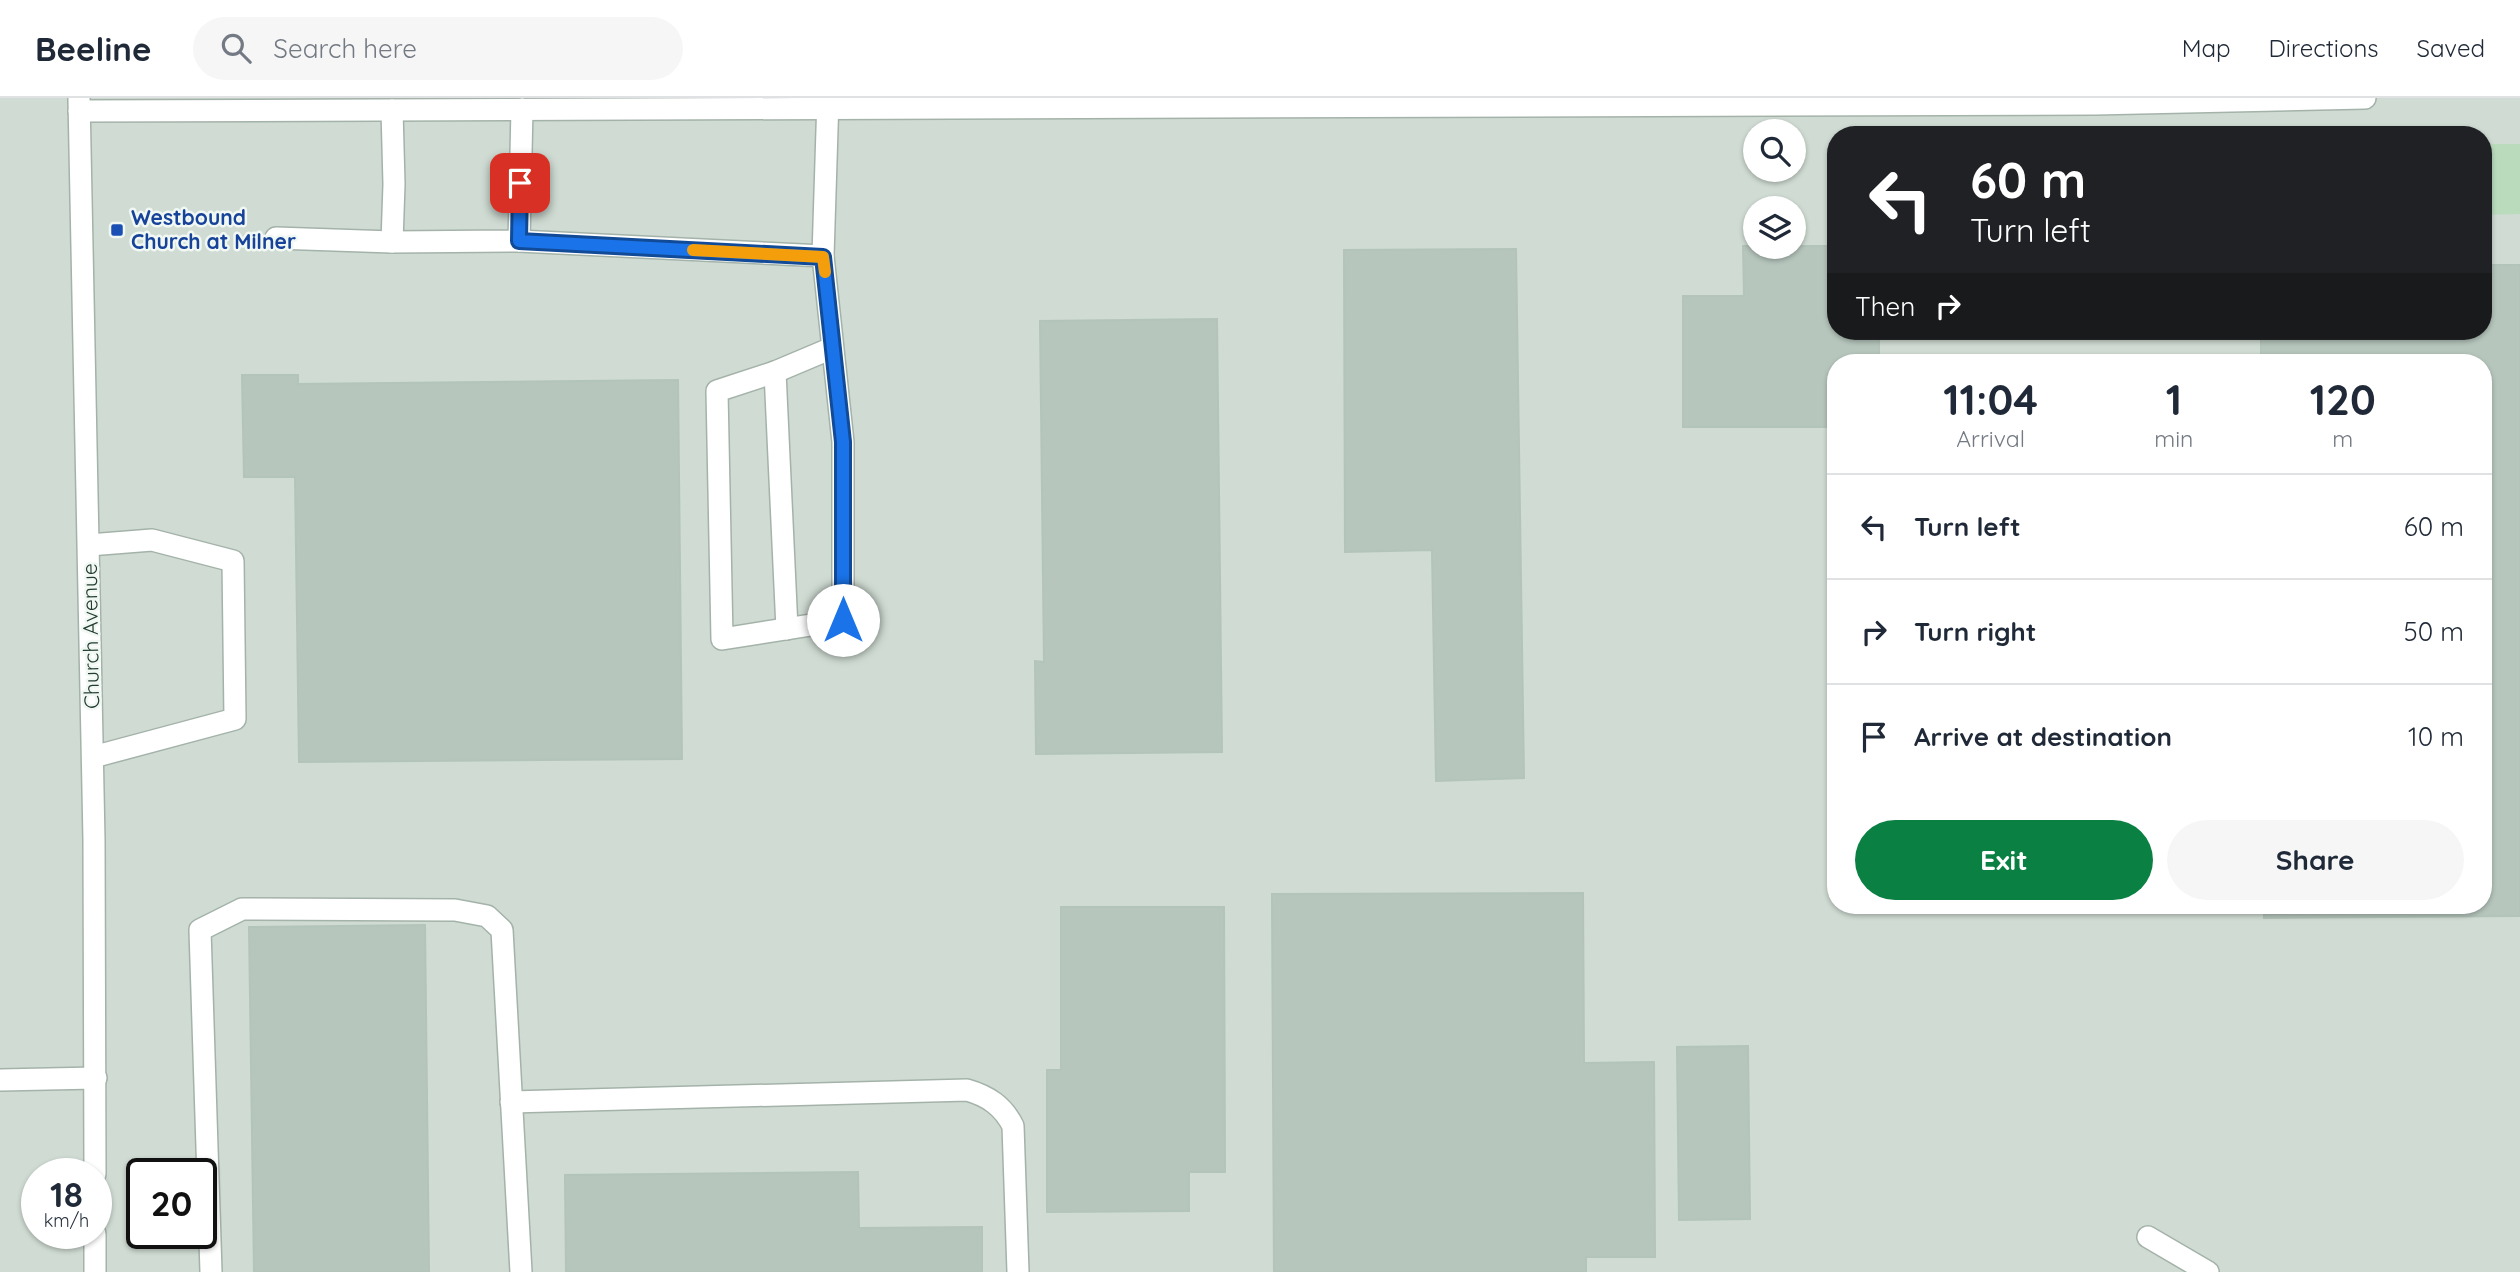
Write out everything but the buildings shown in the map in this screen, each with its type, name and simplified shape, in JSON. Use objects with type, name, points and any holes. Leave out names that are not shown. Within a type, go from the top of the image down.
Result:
[{"type":"street","points":[[79,105],[392,110],[828,103],[2365,98]]},
{"type":"street","points":[[828,103],[823,257],[843,442],[843,620],[722,639],[717,391],[775,372],[832,348]]},
{"type":"street","name":"Church Avenue","points":[[79,105],[93,757],[95,1158]]},
{"type":"street","points":[[519,241],[522,109]]},
{"type":"street","points":[[392,110],[392,242]]},
{"type":"street","points":[[276,238],[392,242],[519,241],[823,257]]},
{"type":"street","points":[[775,372],[787,629]]},
{"type":"street","points":[[89,545],[152,540],[233,561],[235,719],[93,757]]},
{"type":"street","points":[[211,1272],[200,930],[242,909],[455,910],[486,916],[502,930],[521,1272]]},
{"type":"street","points":[[0,1080],[96,1078]]},
{"type":"street","points":[[511,1102],[967,1090],[984,1095],[1008,1115],[1013,1126],[1018,1272]]},
{"type":"street","points":[[2148,1237],[2208,1272]]},
{"type":"street","points":[[94,1272],[95,1249]]},
{"type":"shaded area","points":[[0,98],[2520,98],[2520,1272],[0,1272]]},
{"type":"green space","points":[[2492,144],[2520,144],[2520,214],[2492,215]]},
{"type":"slow traffic","points":[[693,250],[823,257],[825,272]]},
{"type":"place","name":"Westbound Church at Milner","points":[[117,230]]},
{"type":"route","points":[[520,183],[519,241],[823,257],[843,442],[843,620]]}]
